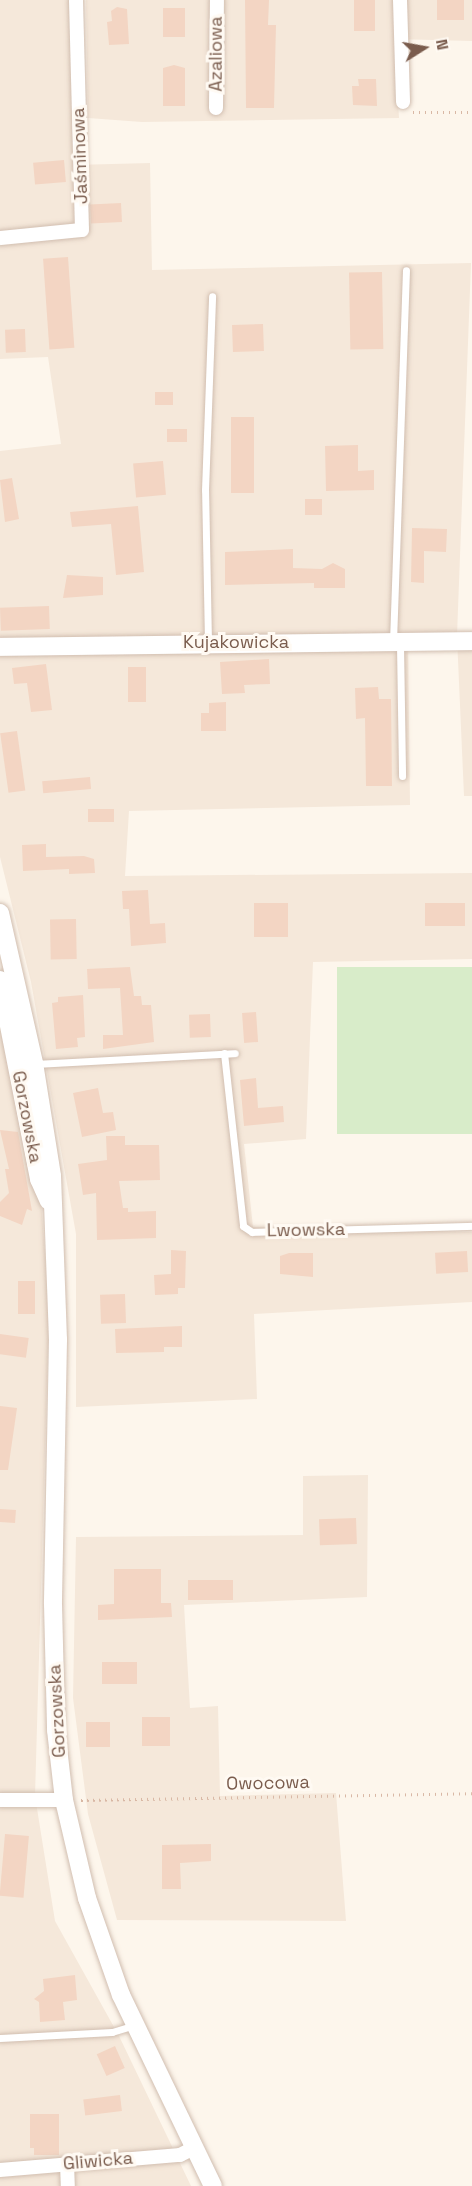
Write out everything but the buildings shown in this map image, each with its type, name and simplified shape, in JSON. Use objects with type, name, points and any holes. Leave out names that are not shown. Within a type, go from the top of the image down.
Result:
[{"type":"main road","name":"Kujakowicka","points":[[0,646],[472,641]]},
{"type":"main road","points":[[0,913],[5,990],[4,1015]]},
{"type":"main road","name":"Gorzowska","points":[[5,990],[26,1065],[52,1176],[51,1206],[58,1340],[53,1604],[56,1719],[64,1800],[87,1898],[135,2025],[213,2186]]},
{"type":"main road","name":"Gorzowska","points":[[4,1015],[26,1065]]},
{"type":"street","name":"Jaśminowa","points":[[0,238],[82,230],[75,0]]},
{"type":"street","name":"Azaliowa","points":[[216,108],[217,0]]},
{"type":"street","points":[[400,0],[404,102]]},
{"type":"street","points":[[0,1800],[64,1800]]},
{"type":"street","name":"Gliwicka","points":[[0,2170],[180,2155],[194,2148]]},
{"type":"street","points":[[67,2163],[68,2186]]},
{"type":"lane","points":[[402,776],[397,643],[406,270]]},
{"type":"lane","points":[[208,642],[205,490],[212,296]]},
{"type":"lane","name":"Lwowska","points":[[224,1053],[243,1226],[252,1232],[472,1227]]},
{"type":"lane","points":[[26,1065],[235,1053]]},
{"type":"lane","points":[[0,2038],[112,2032],[135,2025]]},
{"type":"path","points":[[404,102],[405,110],[412,112],[472,112]]},
{"type":"path","name":"Owocowa","points":[[64,1800],[472,1793]]},
{"type":"shaded area","points":[[0,0],[70,0],[74,165],[150,163],[152,270],[471,263],[457,636],[472,636],[472,796],[464,796],[457,637],[408,639],[410,805],[129,811],[125,876],[472,873],[472,959],[313,962],[306,1139],[244,1144],[253,1227],[472,1232],[472,1302],[254,1314],[257,1399],[76,1407],[76,1234],[31,982],[0,857],[0,451],[61,444],[48,357],[0,359]]},
{"type":"shaded area","points":[[86,0],[472,0],[472,41],[394,39],[399,118],[142,122],[88,118]]},
{"type":"shaded area","points":[[0,1003],[41,1201],[49,1309],[35,1796],[55,1921],[119,2036],[191,2186],[0,2186]]},
{"type":"shaded area","points":[[368,1475],[367,1597],[184,1605],[190,1708],[218,1706],[220,1796],[336,1793],[346,1921],[117,1920],[88,1814],[73,1698],[76,1537],[303,1535],[303,1476]]},
{"type":"green space","points":[[337,967],[472,967],[472,1134],[337,1134]]}]
